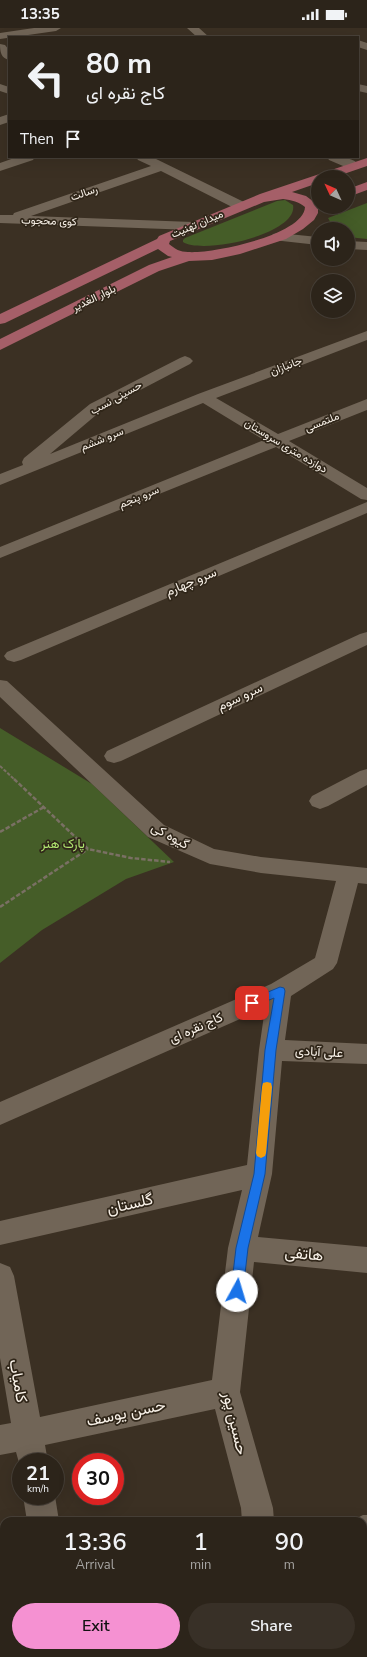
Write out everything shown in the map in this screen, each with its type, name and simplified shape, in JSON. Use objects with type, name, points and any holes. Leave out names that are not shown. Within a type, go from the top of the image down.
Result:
[{"type":"main road","points":[[343,170],[367,162]]},
{"type":"main road","points":[[265,197],[311,181]]},
{"type":"main road","points":[[355,190],[367,186]]},
{"type":"main road","name":"میدان تهنیت","points":[[311,203],[292,196],[265,197],[193,226],[163,240],[163,247],[173,253],[190,256],[209,256],[238,251],[278,237],[306,221],[311,214]]},
{"type":"main road","name":"بلوار الغدیر","points":[[0,320],[163,240]]},
{"type":"main road","name":"بلوار الغدیر","points":[[0,346],[154,268],[190,256]]},
{"type":"street","points":[[0,36],[40,32],[56,28]]},
{"type":"street","points":[[192,28],[203,36]]},
{"type":"street","points":[[1,48],[8,56]]},
{"type":"street","points":[[0,167],[26,158]]},
{"type":"street","points":[[144,158],[241,206]]},
{"type":"street","name":"رسالت","points":[[4,220],[158,165],[169,158]]},
{"type":"street","points":[[335,158],[354,166]]},
{"type":"street","name":"کوی محجوب","points":[[4,220],[98,223]]},
{"type":"street","points":[[98,223],[193,226]]},
{"type":"street","points":[[98,223],[163,240]]},
{"type":"street","points":[[278,237],[311,240]]},
{"type":"street","points":[[355,245],[367,246]]},
{"type":"street","name":"جانبازان","points":[[204,397],[367,335]]},
{"type":"street","name":"حسینی نسب","points":[[16,474],[96,408],[185,361]]},
{"type":"street","name":"دوازده متری سروستان","points":[[204,397],[278,440],[367,495]]},
{"type":"street","name":"سرو ششم","points":[[0,480],[204,397]]},
{"type":"street","name":"ملتمسی","points":[[278,440],[367,404]]},
{"type":"street","name":"سرو پنجم","points":[[0,553],[278,440]]},
{"type":"street","name":"سرو چهارم","points":[[14,656],[367,508]]},
{"type":"street","name":"سرو سوم","points":[[114,756],[367,638]]},
{"type":"street","name":"گیوه کی","points":[[0,686],[156,831],[210,856],[261,865],[358,874]]},
{"type":"street","points":[[320,801],[367,776]]},
{"type":"street","name":"کاج نقره ای","points":[[0,1114],[280,991],[325,963],[358,874]]},
{"type":"street","name":"حسین پور","points":[[258,1517],[257,1508],[225,1392],[242,1248],[259,1174],[270,1050],[280,991]]},
{"type":"street","name":"علی آبادی","points":[[270,1050],[367,1054]]},
{"type":"street","name":"گلستان","points":[[0,1233],[259,1174]]},
{"type":"street","name":"هاتفی","points":[[242,1248],[367,1260]]},
{"type":"street","name":"کامیاب","points":[[0,1276],[20,1445]]},
{"type":"street","name":"حسن یوسف","points":[[20,1445],[225,1392]]},
{"type":"street","points":[[40,1505],[42,1517]]},
{"type":"path","points":[[0,766],[88,849],[131,858],[174,862],[210,856]]},
{"type":"path","points":[[0,832],[44,807]]},
{"type":"path","points":[[0,907],[88,849]]},
{"type":"green space","points":[[285,200],[293,205],[291,215],[281,225],[266,233],[228,244],[209,246],[194,245],[183,242],[185,238],[277,201]]},
{"type":"green space","points":[[367,203],[367,239],[355,238],[355,222],[330,222],[328,218],[338,214],[355,214],[355,208]]},
{"type":"green space","name":"پارک هنر","points":[[0,728],[92,784],[174,862],[126,879],[42,930],[0,963]]},
{"type":"slow traffic","points":[[261,1153],[267,1087]]},
{"type":"route","points":[[237,1291],[242,1248],[259,1174],[270,1050],[280,991],[252,1003]]}]
